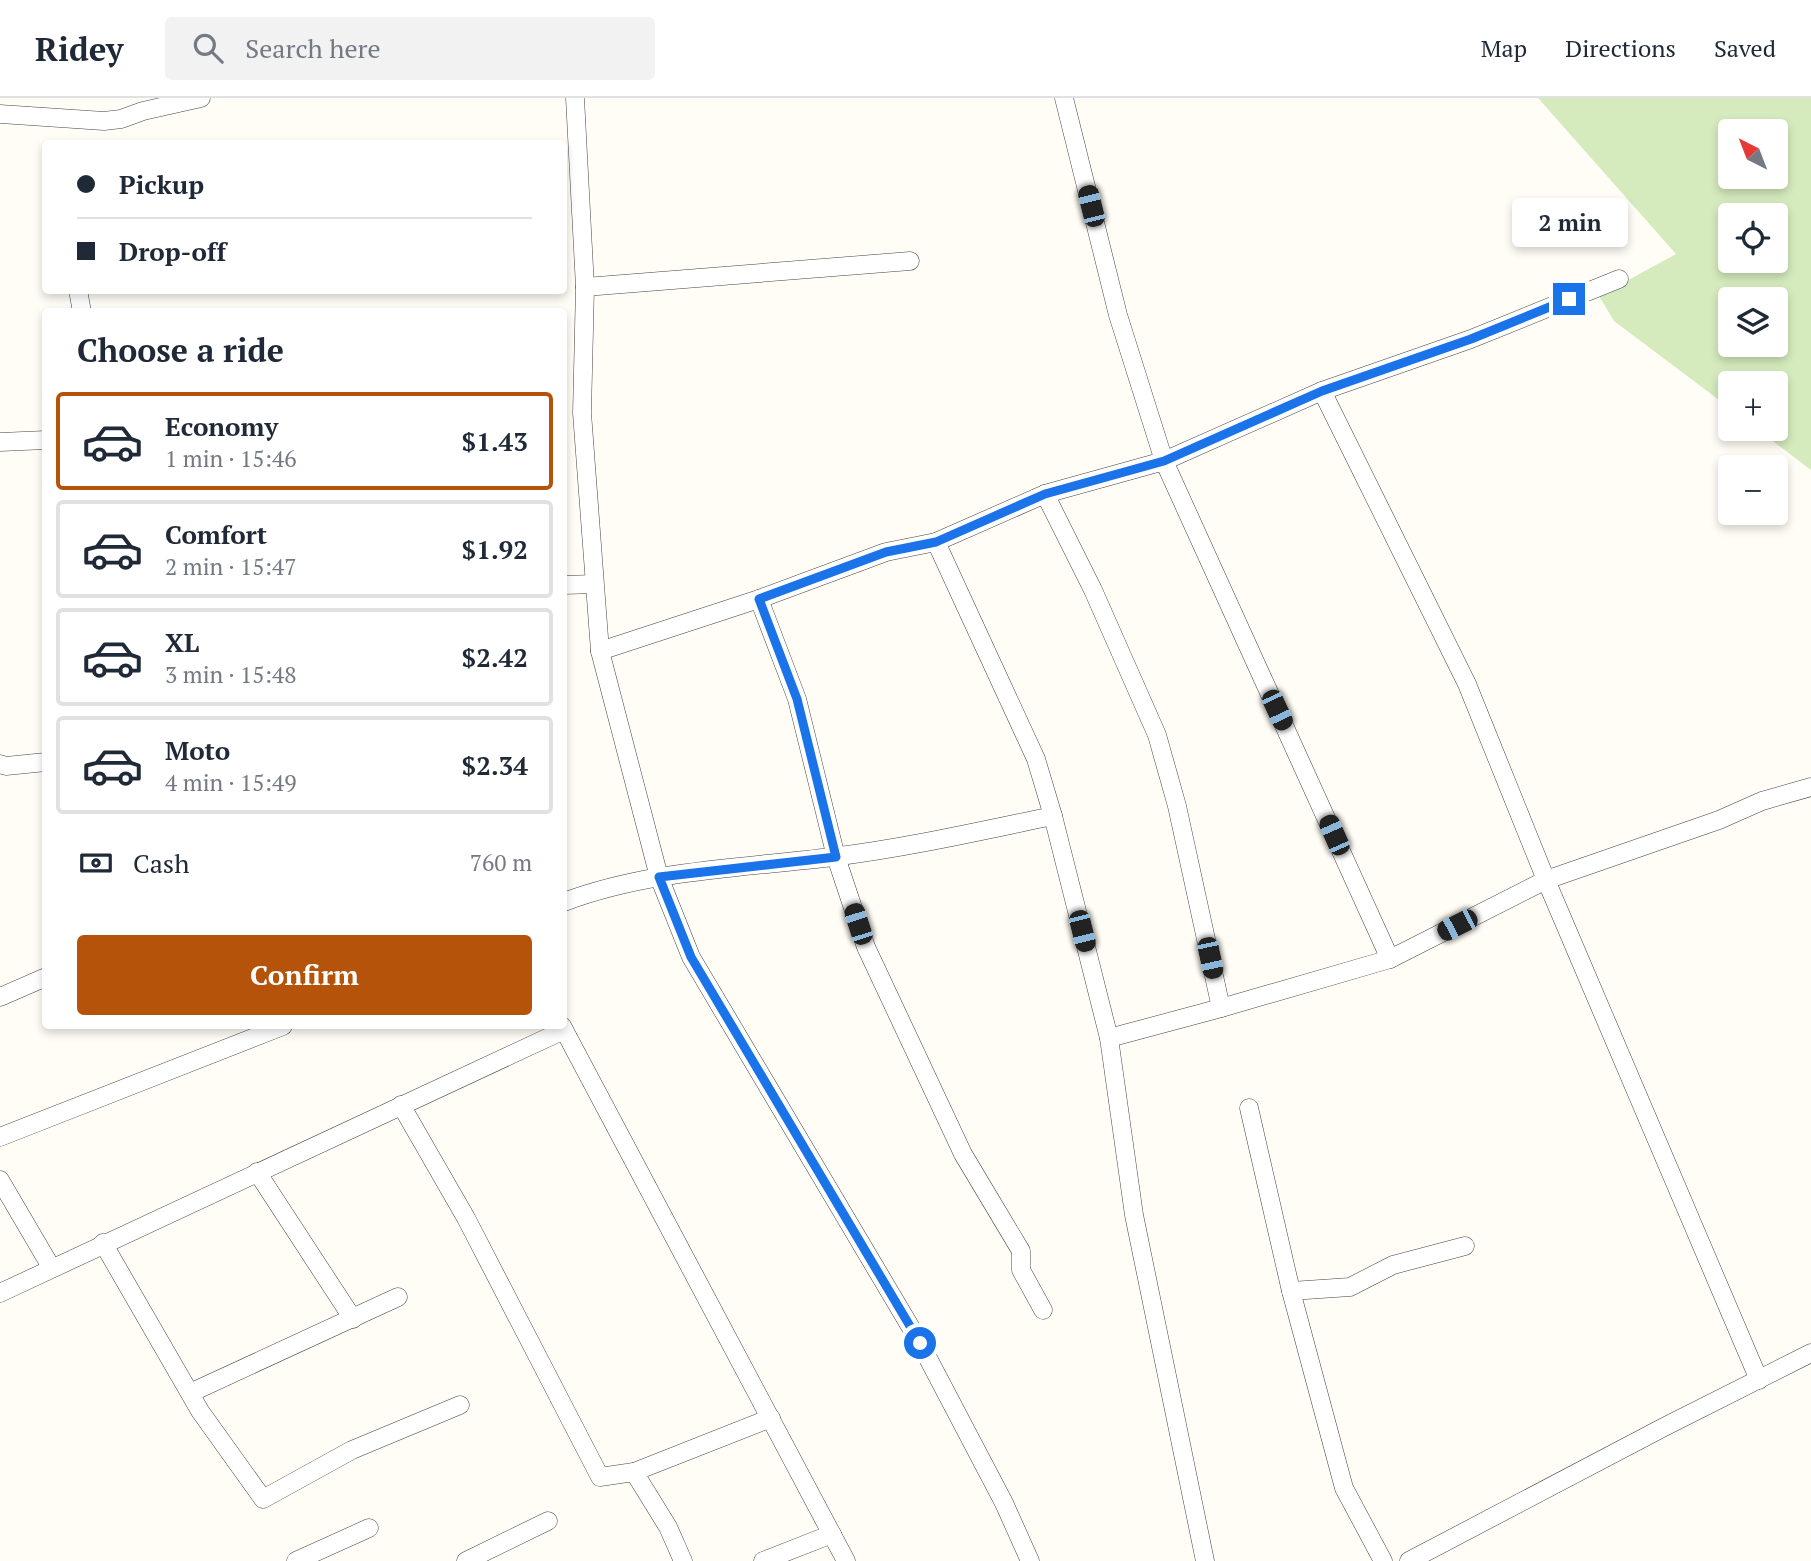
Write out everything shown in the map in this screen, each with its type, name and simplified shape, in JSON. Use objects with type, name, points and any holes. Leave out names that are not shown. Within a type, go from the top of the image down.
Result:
[{"type":"street","points":[[0,114],[104,121],[201,98]]},
{"type":"street","points":[[575,98],[585,287],[582,413],[600,652],[659,877],[691,957],[920,1343],[1004,1503],[1030,1561]]},
{"type":"street","points":[[1064,98],[1118,315],[1164,461],[1390,959]]},
{"type":"street","points":[[585,287],[910,261]]},
{"type":"street","points":[[600,652],[759,599],[886,552],[936,542],[1045,494],[1164,461],[1322,391],[1471,339],[1619,279]]},
{"type":"street","points":[[1322,391],[1467,684],[1546,880],[1759,1380]]},
{"type":"street","points":[[567,414],[582,413]]},
{"type":"street","points":[[0,442],[42,440]]},
{"type":"street","points":[[1045,494],[1093,590],[1157,735],[1177,806],[1221,1008]]},
{"type":"street","points":[[936,542],[1036,759],[1053,816],[1109,1038],[1134,1215],[1205,1561]]},
{"type":"street","points":[[567,585],[594,584]]},
{"type":"street","points":[[759,599],[797,699],[836,857],[866,947],[963,1154],[1021,1251],[1021,1270],[1043,1310]]},
{"type":"street","points":[[0,764],[6,766],[42,762]]},
{"type":"street","points":[[1109,1038],[1390,959],[1546,880],[1718,820],[1762,801],[1811,787]]},
{"type":"street","points":[[567,901],[622,882],[836,857],[1053,816]]},
{"type":"street","points":[[0,997],[42,979]]},
{"type":"street","points":[[0,1137],[276,1029]]},
{"type":"street","points":[[0,1293],[561,1029]]},
{"type":"street","points":[[564,1029],[846,1561]]},
{"type":"street","points":[[401,1105],[466,1218],[600,1476],[634,1472],[771,1418]]},
{"type":"street","points":[[1249,1108],[1291,1291],[1344,1489],[1383,1561]]},
{"type":"street","points":[[257,1172],[353,1319]]},
{"type":"street","points":[[0,1180],[51,1267]]},
{"type":"street","points":[[103,1243],[190,1393],[263,1499],[352,1450],[460,1405]]},
{"type":"street","points":[[1291,1291],[1350,1287],[1394,1265],[1465,1246]]},
{"type":"street","points":[[190,1393],[398,1297]]},
{"type":"street","points":[[1409,1561],[1811,1353]]},
{"type":"street","points":[[634,1472],[668,1527],[683,1561]]},
{"type":"street","points":[[466,1561],[548,1521]]},
{"type":"street","points":[[296,1561],[369,1528]]},
{"type":"street","points":[[763,1561],[832,1534]]},
{"type":"green space","points":[[1538,98],[1811,98],[1811,470],[1773,441],[1788,441],[1788,371],[1718,371],[1718,399],[1614,321],[1599,296],[1676,254]]},
{"type":"route","points":[[920,1343],[691,957],[659,877],[836,857],[797,699],[759,599],[886,552],[936,542],[1045,494],[1164,461],[1322,391],[1471,339],[1569,299]]}]
